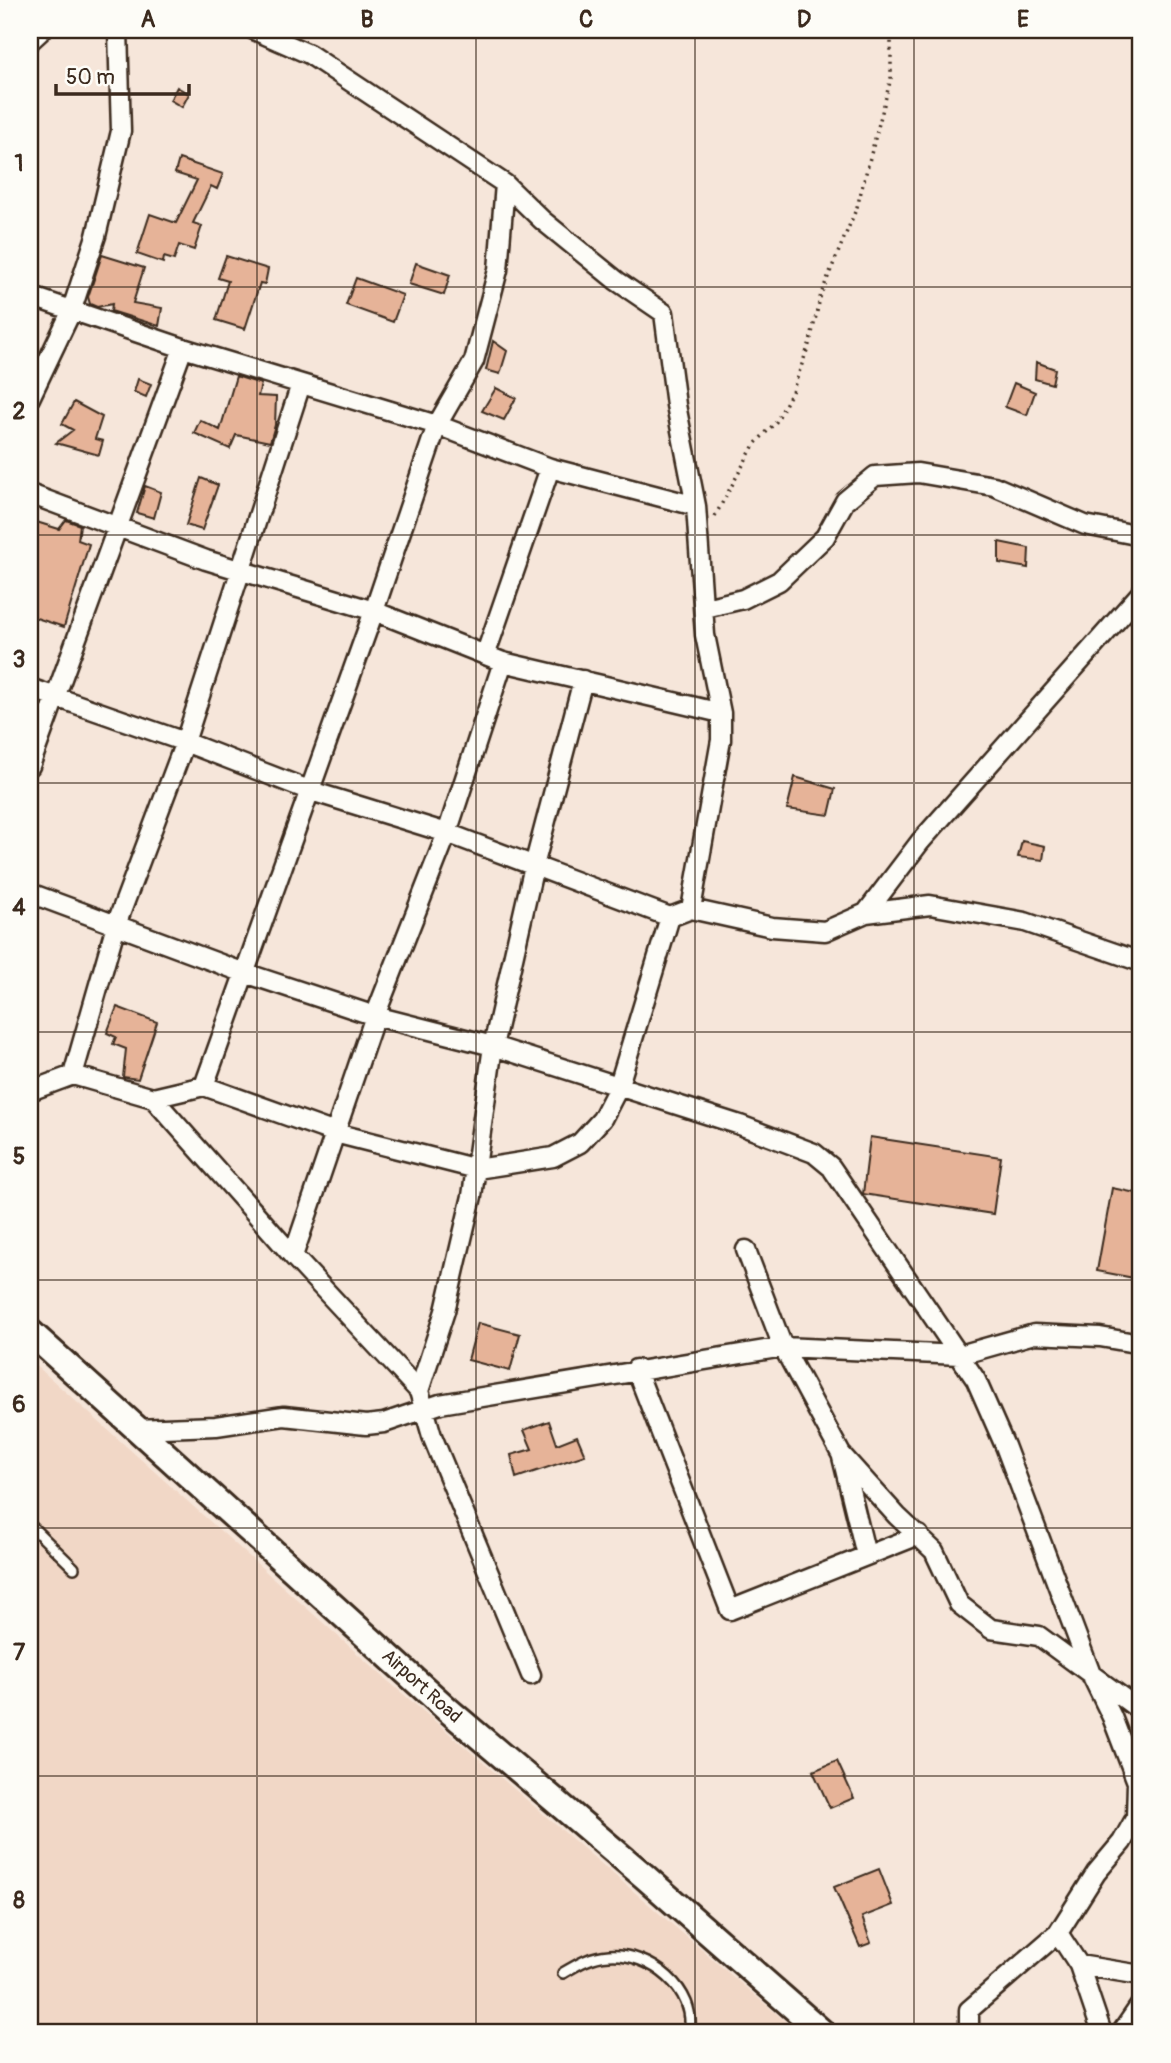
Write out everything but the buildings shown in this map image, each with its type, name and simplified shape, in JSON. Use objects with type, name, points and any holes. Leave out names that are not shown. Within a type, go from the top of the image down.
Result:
[{"type":"street","points":[[30,41],[42,30]]},
{"type":"street","points":[[30,398],[71,312],[96,236],[121,131],[118,30]]},
{"type":"street","points":[[254,30],[309,54],[505,184],[542,220],[595,264],[664,313],[676,405],[696,506],[705,635],[721,713],[721,740],[691,909]]},
{"type":"street","points":[[204,1086],[232,1013],[242,972],[311,791],[438,425],[474,361],[498,270],[505,184]]},
{"type":"street","points":[[30,296],[183,348],[438,425],[550,468],[696,506]]},
{"type":"street","points":[[30,766],[183,348]]},
{"type":"street","points":[[73,1075],[116,925],[185,742],[301,384]]},
{"type":"street","points":[[486,653],[550,468]]},
{"type":"street","points":[[705,608],[743,599],[779,581],[825,537],[845,501],[875,476],[918,473],[994,486],[1085,525],[1141,536]]},
{"type":"street","points":[[30,494],[206,559],[374,611],[486,653],[503,662],[721,713]]},
{"type":"street","points":[[866,913],[920,842],[1141,593]]},
{"type":"street","points":[[293,1256],[375,1016],[447,833],[503,662]]},
{"type":"street","points":[[421,1400],[478,1169],[493,1046],[534,866],[583,680]]},
{"type":"street","points":[[30,688],[185,742],[311,791],[447,833],[670,917],[691,909],[772,927],[825,931],[866,913],[930,905],[1025,922],[1141,962]]},
{"type":"street","points":[[30,893],[242,972],[375,1016],[493,1046],[740,1125],[814,1153],[831,1167],[976,1380],[1005,1446],[1091,1674],[1112,1717],[1136,1782],[1136,1817],[1122,1842],[1096,1872],[1058,1933],[969,2010],[969,2033]]},
{"type":"street","points":[[30,1091],[73,1075],[153,1098],[204,1086],[335,1133],[478,1169],[553,1157],[580,1143],[602,1119],[618,1088],[670,917]]},
{"type":"street","points":[[153,1098],[421,1400],[531,1675]]},
{"type":"street","points":[[746,1250],[783,1347],[841,1454],[897,1516],[934,1551],[959,1604],[991,1629],[1039,1636],[1141,1711]]},
{"type":"street","name":"Airport Road","points":[[30,1332],[448,1710],[823,2033]]},
{"type":"street","points":[[136,1429],[216,1426],[284,1416],[366,1425],[383,1423],[421,1400],[783,1347],[960,1355],[1034,1334],[1141,1343]]},
{"type":"street","points":[[636,1369],[730,1610],[919,1535]]},
{"type":"street","points":[[841,1454],[866,1555]]},
{"type":"street","points":[[1058,1933],[1079,1965],[1102,2033]]},
{"type":"street","points":[[1079,1965],[1141,1975]]},
{"type":"street","points":[[1121,2033],[1141,2004]]},
{"type":"lane","points":[[30,1525],[74,1567]]},
{"type":"lane","points":[[563,1973],[585,1960],[610,1955],[636,1958],[657,1968],[674,1983],[686,2002],[691,2022],[689,2033]]},
{"type":"path","points":[[699,546],[754,445],[776,422],[792,392],[810,342],[821,294],[857,207],[891,78],[891,30]]},
{"type":"shaded area","points":[[30,1360],[388,1681],[799,2033],[30,2033]]}]
